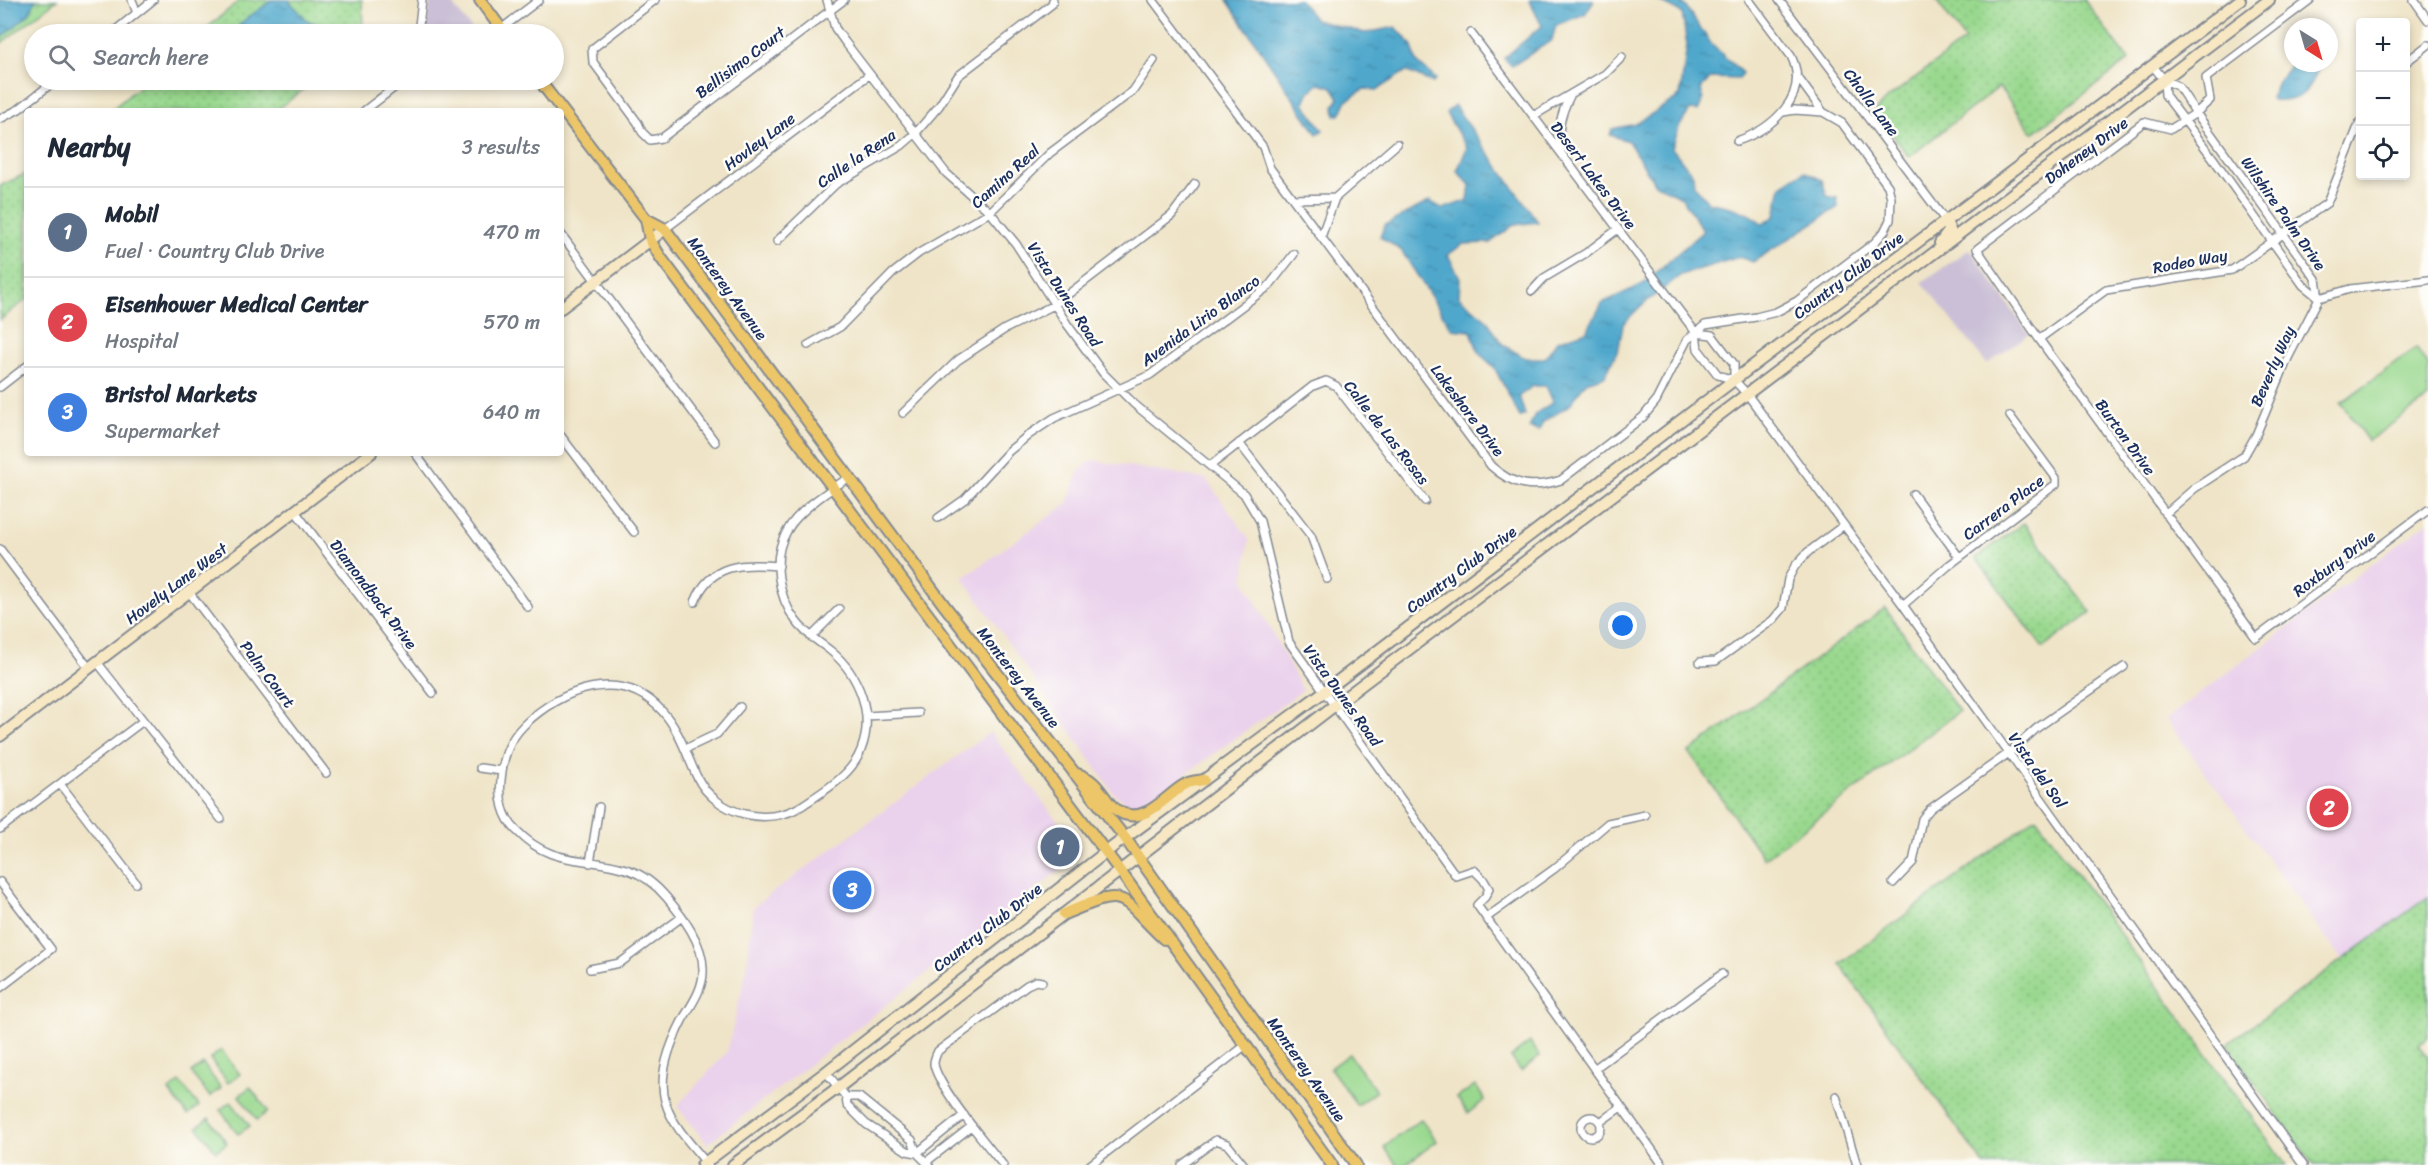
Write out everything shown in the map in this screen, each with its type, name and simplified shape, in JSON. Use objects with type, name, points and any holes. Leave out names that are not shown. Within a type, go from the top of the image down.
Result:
[{"type":"main road","points":[[480,0],[497,24]]},
{"type":"main road","name":"Country Club Drive","points":[[706,1164],[1106,852],[1325,692],[1734,380],[2240,0]]},
{"type":"main road","name":"Country Club Drive","points":[[733,1165],[839,1087],[1335,705],[2269,0]]},
{"type":"main road","name":"Monterey Avenue","points":[[548,90],[561,108]]},
{"type":"main road","name":"Monterey Avenue","points":[[564,111],[646,219],[665,229],[848,478],[1125,838],[1356,1165]]},
{"type":"main road","name":"Monterey Avenue","points":[[646,219],[650,240],[1106,852],[1332,1165]]},
{"type":"main road","points":[[1918,264],[1948,235],[1950,227],[1946,220]]},
{"type":"main road","points":[[564,306],[665,229]]},
{"type":"main road","name":"Hovely Lane West","points":[[0,736],[367,456]]},
{"type":"main road","points":[[1074,773],[1090,778],[1116,810],[1128,815],[1145,813],[1187,783],[1204,780]]},
{"type":"main road","points":[[1064,914],[1102,898],[1119,898],[1129,903],[1182,957]]},
{"type":"street","points":[[132,0],[137,13]]},
{"type":"street","points":[[123,24],[153,0]]},
{"type":"street","points":[[419,24],[422,0]]},
{"type":"street","points":[[512,24],[539,0]]},
{"type":"street","name":"Bellisimo Court","points":[[655,0],[592,49],[593,62],[650,140],[662,138],[844,0]]},
{"type":"street","name":"Vista Dunes Road","points":[[827,0],[836,28],[946,173],[990,212],[1016,244],[1086,351],[1119,390],[1244,494],[1260,521],[1289,642],[1456,876],[1474,870],[1483,879],[1489,889],[1477,905],[1486,918]]},
{"type":"street","name":"Calle la Rena","points":[[777,241],[836,184],[901,146],[915,134],[939,106],[958,76],[1052,4],[1053,0]]},
{"type":"street","name":"Lakeshore Drive","points":[[1153,0],[1263,147],[1270,168],[1491,466],[1503,476],[1517,484],[1539,486],[1561,480],[1643,417],[1656,401],[1687,340],[1696,333]]},
{"type":"street","points":[[1737,141],[1755,135],[1783,112],[1794,95],[1796,75],[1796,65],[1791,56],[1749,0]]},
{"type":"street","name":"Cholla Lane","points":[[1779,0],[1946,220]]},
{"type":"street","name":"Doheney Drive","points":[[1977,249],[2144,123],[2171,129],[2186,121],[2210,100],[2206,78],[2310,0]]},
{"type":"street","points":[[2414,0],[2428,20]]},
{"type":"street","name":"Desert Lakes Drive","points":[[1471,33],[1696,333],[1698,349],[1718,375],[1734,380],[1747,394]]},
{"type":"street","points":[[2410,59],[2428,45]]},
{"type":"street","points":[[1533,116],[1605,74],[1622,57]]},
{"type":"street","name":"Camino Real","points":[[808,345],[840,327],[893,273],[919,253],[990,212],[1050,153],[1133,91],[1154,60]]},
{"type":"street","name":"Wilshire Palm Drive","points":[[2153,66],[2164,81],[2165,95],[2303,285],[2319,298]]},
{"type":"street","name":"Hovley Lane","points":[[665,229],[870,74]]},
{"type":"street","points":[[1696,333],[1705,325],[1776,312],[1797,301],[1874,243],[1884,232],[1892,209],[1888,186],[1842,123],[1823,112],[1796,75]]},
{"type":"street","name":"Wilshire Palm Drive","points":[[2164,81],[2178,86],[2316,279],[2319,298]]},
{"type":"street","points":[[0,119],[19,109],[43,90]]},
{"type":"street","points":[[368,108],[391,90]]},
{"type":"street","points":[[1562,154],[1559,139],[1560,122],[1571,94]]},
{"type":"street","points":[[1783,112],[1796,110],[1823,112]]},
{"type":"street","name":"Rodeo Way","points":[[2039,339],[2106,290],[2232,270],[2327,203],[2359,126]]},
{"type":"street","points":[[1321,237],[1335,198],[1397,144]]},
{"type":"street","points":[[903,413],[958,360],[1005,329],[1054,304],[1172,215],[1195,184]]},
{"type":"street","points":[[1293,199],[1335,198]]},
{"type":"street","points":[[1532,291],[1544,278],[1577,259],[1618,229]]},
{"type":"street","points":[[564,238],[715,442]]},
{"type":"street","name":"Burton Drive","points":[[1977,249],[2039,339],[2256,638]]},
{"type":"street","name":"Avenida Lirio Blanco","points":[[938,518],[965,499],[1009,451],[1029,434],[1054,418],[1150,375],[1269,286],[1294,254]]},
{"type":"street","points":[[2319,298],[2350,290],[2428,280]]},
{"type":"street","name":"Beverly Way","points":[[2165,514],[2195,488],[2244,456],[2256,435],[2288,358],[2319,298]]},
{"type":"street","name":"Desert Lakes Drive","points":[[1696,333],[1712,335],[1734,364],[1734,380]]},
{"type":"street","points":[[0,387],[24,368]]},
{"type":"street","name":"Calle de Las Rosas","points":[[1210,466],[1312,386],[1326,381],[1336,386],[1425,501]]},
{"type":"street","name":"Vista del Sol","points":[[1747,394],[1904,605],[2303,1165]]},
{"type":"street","name":"Carrera Place","points":[[1904,605],[1959,557],[2056,484],[2056,478],[2010,416]]},
{"type":"street","points":[[564,440],[634,532]]},
{"type":"street","points":[[1239,443],[1311,536],[1327,579]]},
{"type":"street","points":[[417,456],[528,607]]},
{"type":"street","points":[[706,1164],[666,1106],[662,1083],[672,1041],[697,996],[703,970],[697,944],[682,917],[664,894],[648,879],[632,871],[564,859],[543,852],[511,825],[502,805],[500,784],[507,745],[536,714],[570,692],[593,687],[629,691],[646,698],[663,712],[685,749],[698,780],[711,795],[740,814],[759,817],[775,816],[795,810],[848,772],[861,750],[867,724],[864,702],[854,677],[834,653],[811,637],[796,622],[779,583],[779,566],[786,531],[799,517],[848,478]]},
{"type":"street","points":[[1913,494],[1959,557]]},
{"type":"street","name":"Roxbury Drive","points":[[2256,638],[2428,510]]},
{"type":"street","name":"Diamondback Drive","points":[[295,511],[432,693]]},
{"type":"street","points":[[1700,662],[1716,661],[1773,620],[1783,608],[1788,579],[1794,566],[1808,552],[1844,525]]},
{"type":"street","points":[[0,549],[93,665],[143,721],[220,819]]},
{"type":"street","points":[[695,602],[701,587],[732,566],[749,563],[779,566]]},
{"type":"street","name":"Palm Court","points":[[189,592],[326,773]]},
{"type":"street","points":[[811,637],[839,609]]},
{"type":"street","points":[[1893,883],[1912,862],[1922,819],[1930,809],[2009,753],[2037,728],[2124,667]]},
{"type":"street","points":[[685,749],[717,734],[740,707]]},
{"type":"street","points":[[866,716],[918,713]]},
{"type":"street","points":[[0,829],[143,721]]},
{"type":"street","points":[[480,768],[502,771]]},
{"type":"street","points":[[60,784],[136,883]]},
{"type":"street","points":[[590,863],[599,807]]},
{"type":"street","points":[[1645,815],[1608,823],[1554,869],[1486,918],[1663,1165]]},
{"type":"street","points":[[0,882],[51,948],[0,988]]},
{"type":"street","points":[[590,969],[620,963],[682,917]]},
{"type":"street","points":[[1594,1070],[1722,974]]},
{"type":"street","points":[[1003,1165],[964,1115],[934,1064],[938,1051],[1027,985],[1036,981],[1042,982]]},
{"type":"street","points":[[1090,1165],[1246,1045]]},
{"type":"street","points":[[826,1072],[846,1097],[847,1105],[866,1124],[907,1151],[917,1153]]},
{"type":"street","points":[[1836,1096],[1857,1165]]},
{"type":"street","points":[[846,1097],[859,1097],[912,1140],[917,1153],[927,1163],[972,1126]]},
{"type":"street","points":[[1600,1122],[1622,1107]]},
{"type":"street","points":[[917,1153],[964,1115]]},
{"type":"street","points":[[944,1131],[953,1141]]},
{"type":"street","points":[[1182,1165],[1216,1140],[1227,1144],[1244,1165]]},
{"type":"shaded area","points":[[430,0],[449,0],[468,24],[427,24]]},
{"type":"shaded area","points":[[1970,249],[2029,334],[1987,364],[1922,282]]},
{"type":"shaded area","points":[[1092,460],[1206,479],[1249,539],[1244,580],[1303,690],[1148,801],[1129,803],[1115,795],[963,578],[1068,503],[1079,471]]},
{"type":"shaded area","points":[[2428,522],[2428,897],[2342,960],[2166,719]]},
{"type":"shaded area","points":[[990,732],[1082,853],[707,1144],[677,1106],[727,1052],[747,967],[753,907]]},
{"type":"green space","points":[[0,0],[57,0],[24,24],[0,44]]},
{"type":"green space","points":[[240,0],[362,0],[363,24],[212,24]]},
{"type":"green space","points":[[1936,0],[2084,0],[2129,60],[2033,133],[1999,87],[1909,157],[1875,111],[1884,101],[1965,40]]},
{"type":"green space","points":[[135,90],[303,90],[279,108],[114,108]]},
{"type":"green space","points":[[24,174],[24,301],[0,320],[0,186]]},
{"type":"green space","points":[[2416,348],[2428,365],[2428,398],[2368,441],[2341,403]]},
{"type":"green space","points":[[2024,523],[2091,612],[2043,648],[1976,558]]},
{"type":"green space","points":[[1885,608],[1959,711],[1764,859],[1689,752]]},
{"type":"green space","points":[[2036,817],[2286,1165],[1984,1165],[1840,964]]},
{"type":"green space","points":[[2428,897],[2428,1038],[2419,1045],[2428,1058],[2428,1165],[2313,1165],[2227,1044]]},
{"type":"green space","points":[[1530,1042],[1540,1056],[1521,1071],[1511,1057]]},
{"type":"green space","points":[[221,1050],[240,1074],[228,1083],[210,1059]]},
{"type":"green space","points":[[1349,1054],[1376,1091],[1357,1105],[1330,1068]]},
{"type":"green space","points":[[203,1064],[221,1088],[210,1097],[191,1073]]},
{"type":"green space","points":[[180,1082],[199,1106],[188,1115],[169,1091]]},
{"type":"green space","points":[[1475,1085],[1485,1100],[1468,1113],[1457,1098]]},
{"type":"green space","points":[[250,1087],[268,1111],[257,1120],[239,1096]]},
{"type":"green space","points":[[231,1102],[250,1126],[238,1134],[220,1110]]},
{"type":"green space","points":[[209,1118],[227,1143],[216,1151],[197,1127]]},
{"type":"green space","points":[[1421,1119],[1437,1141],[1405,1165],[1397,1165],[1384,1147]]},
{"type":"water","points":[[0,0],[36,0],[29,14],[0,39]]},
{"type":"water","points":[[271,0],[288,0],[308,21],[317,24],[240,24]]},
{"type":"water","points":[[1227,0],[1300,0],[1315,20],[1365,33],[1396,27],[1411,44],[1417,62],[1436,79],[1433,83],[1406,71],[1377,90],[1364,89],[1347,100],[1340,115],[1335,115],[1334,106],[1339,98],[1332,87],[1320,83],[1308,93],[1304,103],[1323,130],[1317,134]]},
{"type":"water","points":[[1529,0],[1594,0],[1585,14],[1556,25],[1552,40],[1512,66],[1504,58],[1542,26]]},
{"type":"water","points":[[1657,0],[1681,0],[1712,45],[1742,73],[1739,79],[1710,78],[1701,89],[1703,100],[1698,111],[1690,110],[1679,127],[1672,148],[1693,175],[1694,185],[1709,203],[1738,209],[1763,224],[1775,216],[1781,186],[1804,171],[1822,180],[1827,196],[1837,198],[1838,207],[1753,262],[1739,257],[1681,275],[1641,306],[1623,324],[1619,347],[1605,376],[1586,382],[1570,405],[1543,422],[1539,431],[1529,428],[1535,414],[1553,402],[1546,386],[1534,386],[1519,396],[1525,415],[1520,417],[1494,367],[1479,353],[1471,331],[1452,329],[1401,250],[1380,237],[1385,225],[1430,201],[1443,209],[1468,200],[1470,185],[1457,171],[1467,148],[1446,113],[1454,105],[1538,222],[1514,225],[1490,243],[1463,244],[1448,255],[1460,278],[1459,297],[1487,320],[1502,344],[1525,358],[1545,358],[1557,341],[1587,331],[1602,303],[1643,284],[1703,231],[1682,197],[1655,184],[1628,141],[1610,135],[1612,129],[1636,124],[1680,96],[1687,45],[1682,13]]},
{"type":"water","points":[[2286,72],[2316,72],[2309,87],[2299,97],[2291,100],[2273,101],[2271,98],[2279,80]]},
{"type":"place","name":"Eisenhower Medical Center","points":[[2329,808]]},
{"type":"place","name":"Mobil","points":[[1060,847]]},
{"type":"place","name":"Bristol Markets","points":[[852,890]]}]
